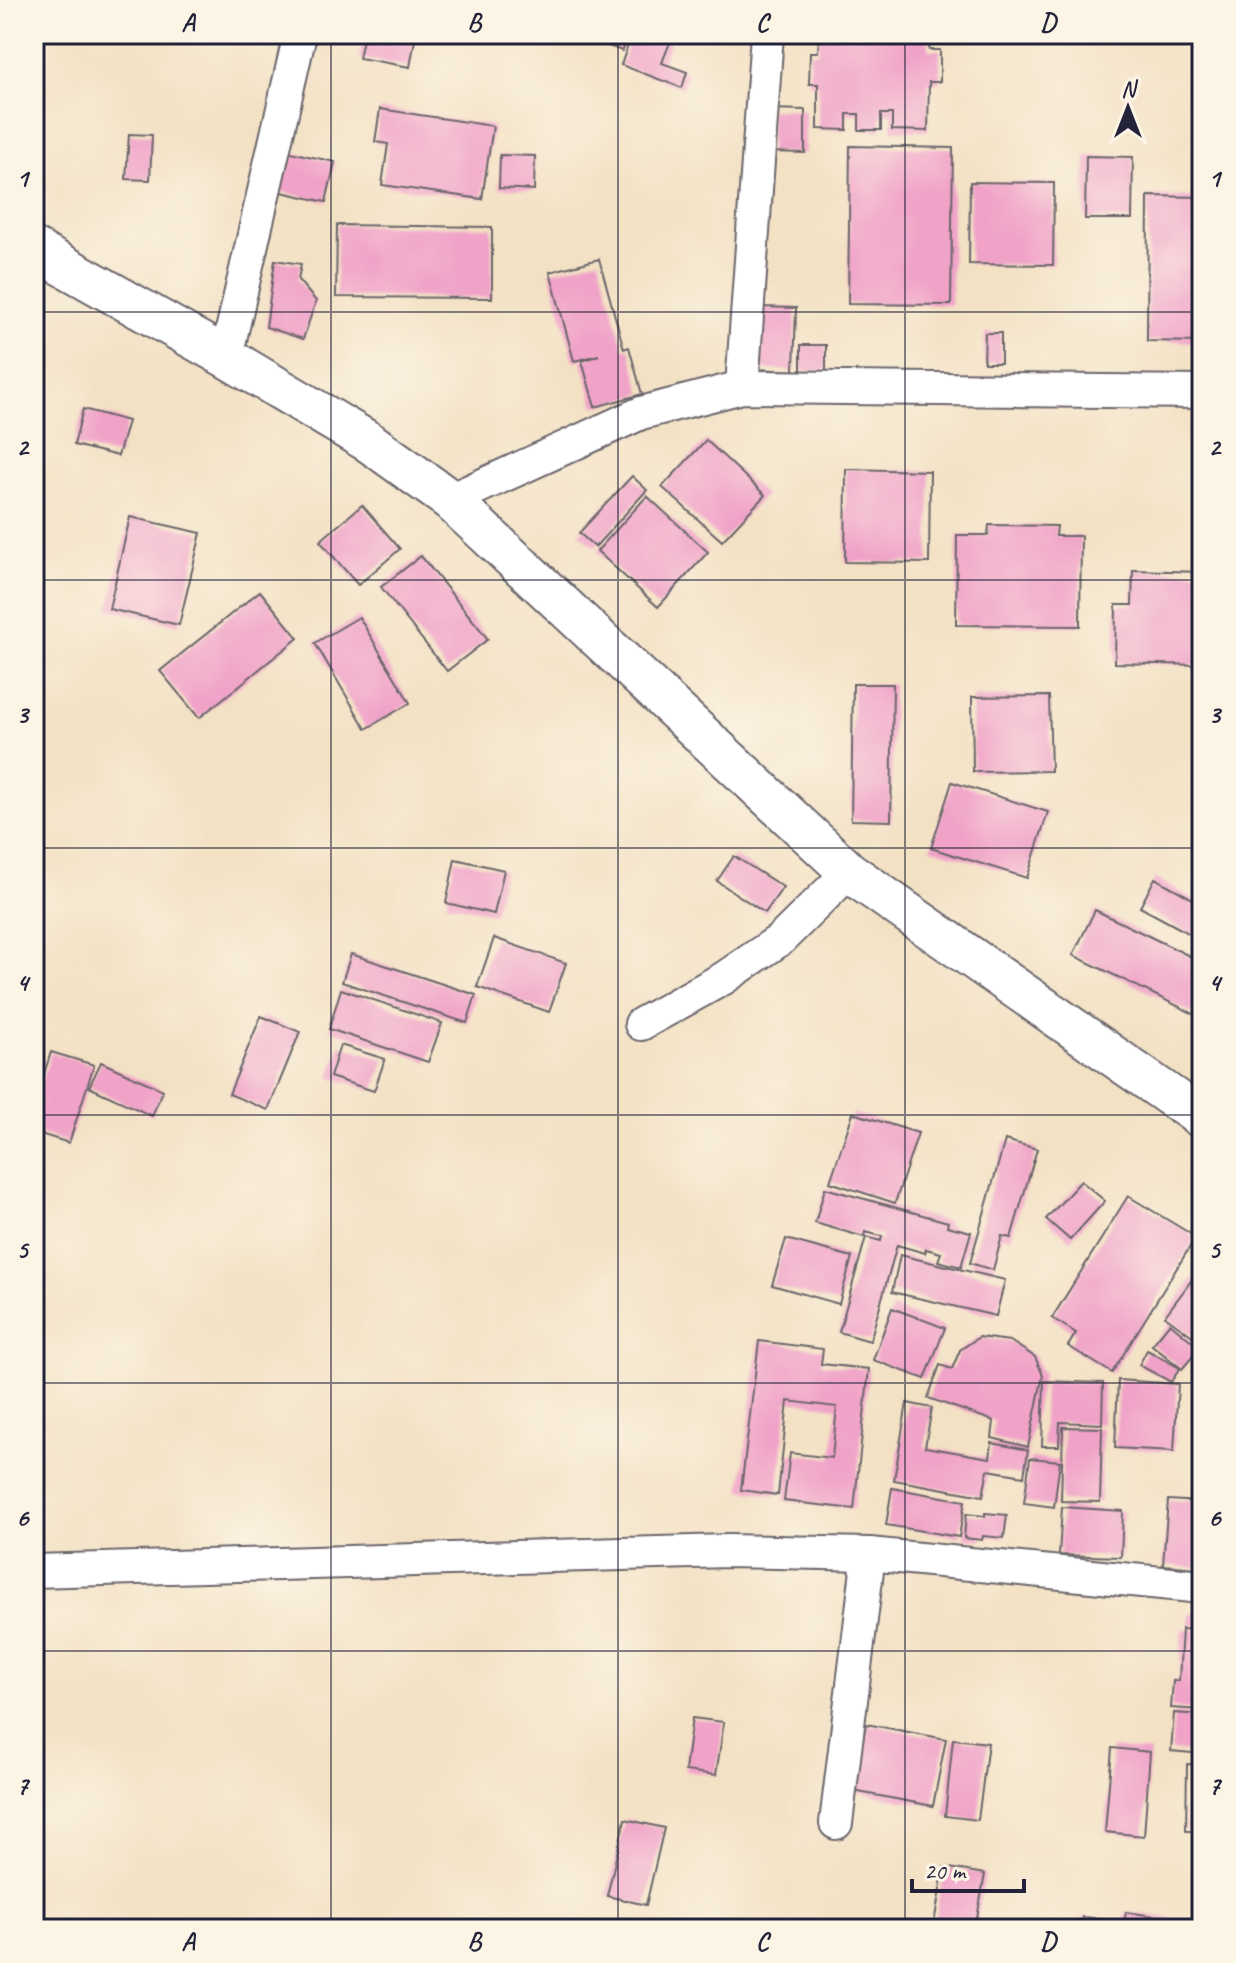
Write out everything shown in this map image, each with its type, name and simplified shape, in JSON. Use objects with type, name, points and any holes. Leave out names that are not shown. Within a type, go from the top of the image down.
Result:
[{"type":"street","points":[[226,357],[300,34]]},
{"type":"street","points":[[742,387],[767,34]]},
{"type":"street","points":[[34,249],[369,442],[450,500],[849,872],[1202,1118]]},
{"type":"street","points":[[450,500],[641,413],[742,387],[1202,392]]},
{"type":"street","points":[[641,1024],[724,978],[781,939],[849,872]]},
{"type":"street","points":[[34,1571],[728,1551],[869,1554],[1202,1587]]},
{"type":"street","points":[[836,1823],[869,1554]]},
{"type":"building","points":[[364,34],[416,34],[410,67],[359,58]]},
{"type":"building","points":[[575,34],[628,34],[622,51]]},
{"type":"building","points":[[632,34],[672,37],[662,63],[687,72],[682,88],[621,65]]},
{"type":"building","points":[[819,34],[929,34],[929,50],[940,50],[940,82],[929,82],[928,131],[892,130],[892,114],[881,114],[881,130],[859,130],[859,114],[847,114],[847,130],[818,129],[818,84],[809,84],[810,52],[818,52]]},
{"type":"building","points":[[380,109],[493,126],[482,199],[382,185],[388,144],[375,142]]},
{"type":"building","points":[[770,109],[805,110],[805,153],[770,152]]},
{"type":"building","points":[[129,134],[152,135],[150,180],[126,179]]},
{"type":"building","points":[[850,146],[953,148],[951,305],[848,304]]},
{"type":"building","points":[[286,151],[335,162],[326,202],[277,191]]},
{"type":"building","points":[[500,155],[535,156],[534,190],[499,188]]},
{"type":"building","points":[[1086,156],[1133,157],[1132,219],[1085,219]]},
{"type":"building","points":[[970,182],[1054,183],[1053,265],[969,264]]},
{"type":"building","points":[[1148,196],[1202,197],[1202,342],[1147,341]]},
{"type":"building","points":[[337,225],[492,227],[492,298],[336,297]]},
{"type":"building","points":[[599,259],[624,349],[629,347],[642,394],[595,407],[582,361],[599,355],[574,361],[550,272]]},
{"type":"building","points":[[275,260],[301,264],[298,280],[316,301],[303,339],[266,327]]},
{"type":"building","points":[[759,307],[796,308],[794,371],[756,369]]},
{"type":"building","points":[[985,333],[1001,333],[1001,363],[984,363]]},
{"type":"building","points":[[801,345],[826,345],[826,371],[801,371]]},
{"type":"building","points":[[83,409],[128,421],[118,456],[74,445]]},
{"type":"building","points":[[706,440],[765,495],[722,541],[662,487]]},
{"type":"building","points":[[846,469],[930,471],[929,563],[845,562]]},
{"type":"building","points":[[632,476],[647,490],[595,547],[579,533]]},
{"type":"building","points":[[647,496],[708,552],[658,607],[597,551]]},
{"type":"building","points":[[362,505],[400,549],[358,585],[320,541]]},
{"type":"building","points":[[130,517],[201,533],[179,625],[109,609]]},
{"type":"building","points":[[989,525],[1057,526],[1056,536],[1081,536],[1080,626],[956,625],[957,535],[988,535]]},
{"type":"building","points":[[421,556],[488,639],[447,671],[381,587]]},
{"type":"building","points":[[1133,570],[1202,572],[1202,665],[1115,663],[1116,605],[1132,605]]},
{"type":"building","points":[[260,591],[298,638],[199,718],[160,671]]},
{"type":"building","points":[[359,617],[410,703],[366,729],[315,643]]},
{"type":"building","points":[[853,684],[893,684],[891,821],[851,820]]},
{"type":"building","points":[[1049,696],[1051,771],[973,772],[972,697]]},
{"type":"building","points":[[952,782],[1048,812],[1027,878],[931,848]]},
{"type":"building","points":[[734,856],[783,887],[765,913],[717,881]]},
{"type":"building","points":[[455,859],[504,870],[494,914],[446,903]]},
{"type":"building","points":[[1155,878],[1202,904],[1201,940],[1140,907]]},
{"type":"building","points":[[1095,910],[1202,962],[1202,1018],[1073,955]]},
{"type":"building","points":[[494,938],[566,963],[549,1012],[477,987]]},
{"type":"building","points":[[351,954],[476,995],[467,1023],[342,982]]},
{"type":"building","points":[[341,989],[442,1023],[428,1062],[329,1029]]},
{"type":"building","points":[[261,1016],[300,1032],[268,1110],[229,1094]]},
{"type":"building","points":[[340,1045],[385,1059],[374,1091],[330,1077]]},
{"type":"building","points":[[51,1052],[94,1065],[69,1143],[34,1132],[34,1105]]},
{"type":"building","points":[[101,1062],[163,1090],[152,1116],[89,1087]]},
{"type":"building","points":[[853,1113],[918,1133],[895,1203],[830,1182]]},
{"type":"building","points":[[1005,1140],[1037,1149],[1011,1238],[1002,1236],[993,1270],[970,1263]]},
{"type":"building","points":[[1081,1181],[1105,1201],[1070,1240],[1046,1219]]},
{"type":"building","points":[[825,1188],[948,1222],[947,1226],[971,1232],[961,1267],[938,1261],[941,1253],[926,1249],[925,1253],[897,1245],[870,1341],[839,1332],[866,1237],[881,1241],[882,1236],[865,1232],[864,1237],[815,1223]]},
{"type":"building","points":[[1128,1196],[1196,1237],[1112,1373],[1068,1346],[1076,1333],[1052,1318]]},
{"type":"building","points":[[786,1239],[852,1257],[839,1304],[772,1285]]},
{"type":"building","points":[[900,1255],[1005,1280],[996,1316],[892,1292]]},
{"type":"building","points":[[1197,1273],[1202,1277],[1202,1343],[1165,1316]]},
{"type":"building","points":[[892,1308],[945,1328],[925,1379],[873,1360]]},
{"type":"building","points":[[1170,1323],[1200,1348],[1182,1369],[1152,1345]]},
{"type":"building","points":[[979,1337],[1010,1341],[1035,1357],[1043,1375],[1028,1447],[992,1438],[994,1421],[928,1398],[940,1365],[952,1369],[960,1350]]},
{"type":"building","points":[[759,1341],[823,1349],[821,1364],[869,1369],[854,1509],[784,1501],[790,1453],[832,1458],[837,1407],[788,1401],[778,1495],[741,1490]]},
{"type":"building","points":[[1147,1350],[1180,1368],[1171,1382],[1139,1365]]},
{"type":"building","points":[[1118,1380],[1178,1384],[1174,1451],[1115,1448]]},
{"type":"building","points":[[1044,1381],[1103,1383],[1102,1424],[1060,1422],[1059,1446],[1042,1446]]},
{"type":"building","points":[[907,1403],[932,1408],[925,1447],[990,1458],[992,1443],[1028,1450],[1024,1476],[988,1470],[983,1496],[894,1480]]},
{"type":"building","points":[[1063,1427],[1102,1428],[1100,1502],[1061,1501]]},
{"type":"building","points":[[1030,1458],[1060,1461],[1054,1507],[1024,1503]]},
{"type":"building","points":[[892,1488],[965,1501],[959,1537],[886,1525]]},
{"type":"building","points":[[1168,1500],[1201,1502],[1197,1568],[1163,1565]]},
{"type":"building","points":[[1062,1507],[1123,1511],[1121,1557],[1059,1555]]},
{"type":"building","points":[[985,1513],[1007,1515],[1004,1538],[964,1538],[966,1514],[985,1516]]},
{"type":"building","points":[[1189,1614],[1202,1615],[1202,1627],[1189,1626]]},
{"type":"building","points":[[1182,1629],[1202,1631],[1202,1710],[1171,1708],[1173,1681],[1179,1681]]},
{"type":"building","points":[[1174,1713],[1202,1715],[1202,1754],[1171,1751]]},
{"type":"building","points":[[692,1718],[724,1722],[716,1775],[685,1771]]},
{"type":"building","points":[[866,1724],[946,1739],[933,1806],[853,1791]]},
{"type":"building","points":[[953,1739],[988,1743],[978,1820],[945,1816]]},
{"type":"building","points":[[1112,1748],[1150,1752],[1144,1836],[1105,1832]]},
{"type":"building","points":[[1187,1764],[1202,1765],[1202,1831],[1186,1831]]},
{"type":"building","points":[[625,1819],[664,1828],[646,1905],[607,1896]]},
{"type":"building","points":[[944,1867],[985,1874],[975,1929],[933,1929]]},
{"type":"building","points":[[1126,1912],[1196,1922],[1195,1929],[1123,1929]]},
{"type":"building","points":[[1082,1917],[1115,1920],[1114,1929],[1080,1929]]}]
